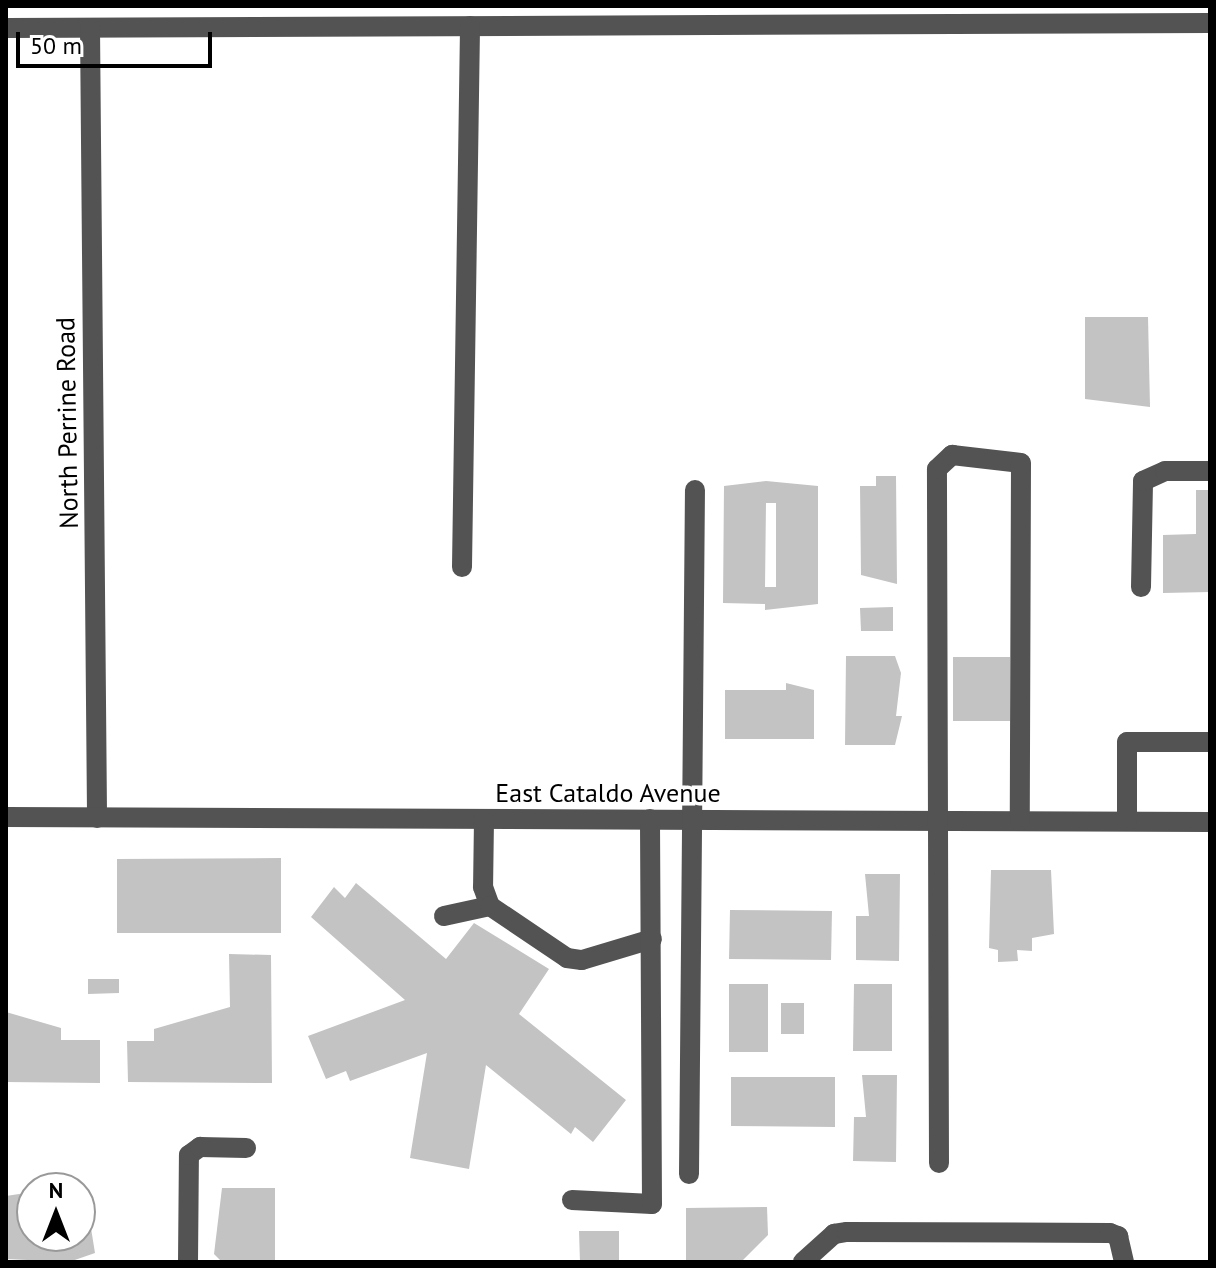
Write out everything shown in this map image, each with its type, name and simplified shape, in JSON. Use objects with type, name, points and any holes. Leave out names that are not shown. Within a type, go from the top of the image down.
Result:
[{"type":"street","points":[[161,6],[161,28]]},
{"type":"street","points":[[6,28],[1210,23]]},
{"type":"street","points":[[462,567],[470,26]]},
{"type":"street","name":"North Perrine Road","points":[[90,28],[97,818]]},
{"type":"street","points":[[939,1163],[937,469],[952,455],[984,454],[1021,463],[1020,821]]},
{"type":"street","points":[[1141,587],[1143,481],[1165,471],[1210,471]]},
{"type":"street","points":[[689,1174],[695,490]]},
{"type":"street","points":[[1127,821],[1127,742],[1210,742]]},
{"type":"street","name":"East Cataldo Avenue","points":[[6,817],[1210,822]]},
{"type":"street","points":[[484,819],[483,887],[490,906],[567,958],[596,958],[652,939]]},
{"type":"street","points":[[572,1200],[652,1204],[650,819]]},
{"type":"street","points":[[444,916],[490,906]]},
{"type":"street","points":[[188,1262],[189,1155],[200,1147],[246,1148]]},
{"type":"street","points":[[803,1262],[834,1234],[991,1232],[1110,1233],[1118,1236],[1124,1262]]},
{"type":"building","points":[[1085,317],[1148,317],[1150,407],[1085,399]]},
{"type":"building","points":[[876,476],[896,476],[897,584],[861,575],[860,486],[876,486]]},
{"type":"building","points":[[766,481],[818,486],[818,604],[765,610],[765,604],[723,603],[724,486]],"holes":[[[766,503],[776,503],[776,587],[765,587]]]},
{"type":"building","points":[[1196,490],[1210,490],[1210,592],[1163,593],[1163,535],[1196,534]]},
{"type":"building","points":[[893,607],[893,631],[861,631],[860,608]]},
{"type":"building","points":[[846,656],[895,656],[901,673],[896,716],[902,716],[895,745],[845,745]]},
{"type":"building","points":[[953,657],[1010,657],[1010,721],[953,721]]},
{"type":"building","points":[[786,683],[814,690],[814,739],[725,739],[725,690],[786,690]]},
{"type":"building","points":[[281,858],[281,933],[117,933],[117,859]]},
{"type":"building","points":[[991,870],[1051,870],[1054,934],[1032,938],[1032,951],[1017,950],[1018,961],[998,962],[998,950],[989,948]]},
{"type":"building","points":[[865,874],[900,874],[899,961],[856,960],[856,916],[869,916]]},
{"type":"building","points":[[356,883],[446,959],[474,923],[549,969],[519,1014],[626,1100],[593,1142],[575,1127],[571,1134],[486,1065],[469,1169],[410,1158],[427,1053],[350,1081],[346,1071],[326,1079],[308,1036],[405,1000],[311,917],[334,887],[345,898]]},
{"type":"building","points":[[730,910],[832,911],[831,960],[729,959]]},
{"type":"building","points":[[229,954],[271,955],[272,1083],[128,1082],[127,1041],[154,1041],[154,1029],[230,1007]]},
{"type":"building","points":[[88,979],[119,979],[119,993],[88,994]]},
{"type":"building","points":[[729,984],[768,984],[768,1052],[729,1052]]},
{"type":"building","points":[[854,984],[892,984],[892,1051],[853,1051]]},
{"type":"building","points":[[781,1003],[804,1003],[804,1034],[781,1034]]},
{"type":"building","points":[[6,1012],[61,1028],[61,1040],[100,1040],[100,1083],[6,1082]]},
{"type":"building","points":[[862,1075],[897,1075],[896,1162],[853,1161],[854,1117],[866,1117]]},
{"type":"building","points":[[731,1077],[835,1077],[835,1127],[731,1126]]},
{"type":"building","points":[[222,1188],[275,1188],[275,1262],[222,1262],[214,1254]]},
{"type":"building","points":[[16,1194],[16,1252],[95,1253],[69,1262],[6,1259],[6,1196]]},
{"type":"building","points":[[767,1207],[768,1235],[741,1262],[686,1262],[686,1208]]},
{"type":"building","points":[[579,1231],[619,1231],[619,1262],[580,1262]]}]
